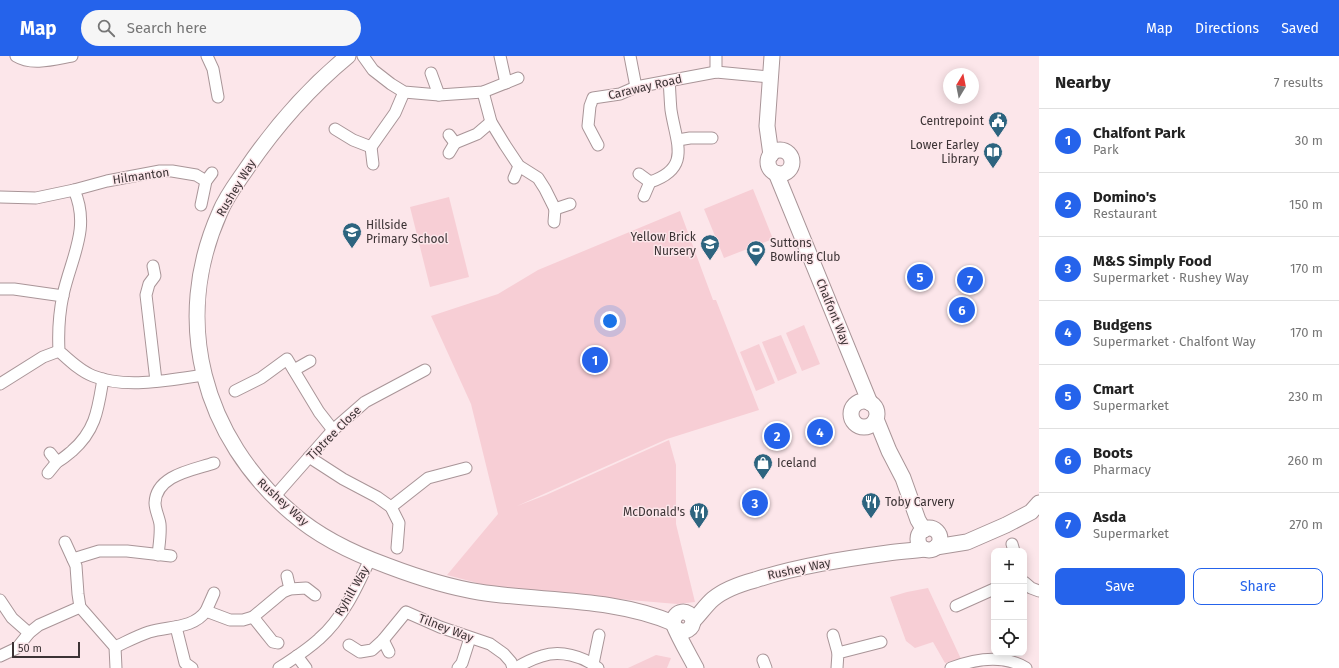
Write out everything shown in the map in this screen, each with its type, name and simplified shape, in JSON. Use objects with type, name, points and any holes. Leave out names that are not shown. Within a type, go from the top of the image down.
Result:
[{"type":"street","points":[[16,56],[39,61],[72,56]]},
{"type":"street","points":[[207,56],[213,69],[218,97]]},
{"type":"street","name":"Rushey Way","points":[[348,56],[320,81],[271,133],[231,192],[220,212],[208,246],[199,288],[199,344],[204,375],[214,408],[233,445],[259,481],[294,515],[326,537],[370,559],[418,576],[478,592],[614,606],[633,605],[673,609],[683,621],[713,599],[736,586],[803,567],[890,553],[928,539],[967,542],[1019,519],[1031,512],[1039,503]]},
{"type":"street","points":[[363,56],[373,70],[404,92],[439,95],[483,92],[518,78]]},
{"type":"street","points":[[500,56],[506,83]]},
{"type":"street","points":[[630,56],[636,87]]},
{"type":"street","points":[[716,56],[716,72]]},
{"type":"street","points":[[772,56],[767,126],[776,153]]},
{"type":"street","name":"Caraway Road","points":[[598,145],[588,126],[590,106],[593,98],[620,94],[636,87],[716,72],[770,77]]},
{"type":"street","points":[[431,73],[439,95]]},
{"type":"street","points":[[644,196],[650,182],[661,178],[675,167],[678,158],[678,140],[671,109],[669,81]]},
{"type":"street","points":[[373,164],[371,147],[395,113],[404,92]]},
{"type":"street","points":[[483,92],[491,122],[519,166],[538,178],[545,189],[555,209],[554,222]]},
{"type":"street","points":[[449,153],[452,139],[477,134],[491,122]]},
{"type":"street","points":[[342,130],[353,140],[371,147]]},
{"type":"street","points":[[678,140],[690,138],[712,138]]},
{"type":"street","points":[[776,153],[787,153],[791,158],[791,165],[783,171],[770,169],[769,158],[776,153]]},
{"type":"street","points":[[514,178],[519,166]]},
{"type":"street","name":"Hilmanton","points":[[1,200],[36,198],[107,181],[160,171],[181,172],[209,177],[201,205]]},
{"type":"street","name":"Chalfont Way","points":[[783,171],[790,204],[858,375],[865,389],[863,404]]},
{"type":"street","points":[[639,174],[650,182]]},
{"type":"street","points":[[74,190],[78,199],[82,224],[78,246],[63,296],[58,326],[59,351],[77,367],[93,376],[127,383],[143,383],[204,375]]},
{"type":"street","points":[[555,209],[570,204]]},
{"type":"street","points":[[156,381],[146,295],[149,284],[157,274]]},
{"type":"street","points":[[0,289],[14,288],[63,296]]},
{"type":"street","points":[[0,384],[43,357],[59,351]]},
{"type":"street","points":[[235,391],[261,378],[287,359],[319,412],[333,430]]},
{"type":"street","points":[[294,370],[310,361]]},
{"type":"street","name":"Tiptree Close","points":[[274,497],[333,430],[365,402],[425,370]]},
{"type":"street","points":[[48,473],[54,457],[62,460],[78,446],[87,435],[95,420],[103,379]]},
{"type":"street","points":[[889,451],[854,423],[851,416],[852,409],[863,404],[873,406],[876,412],[876,419],[889,451],[903,478],[918,520],[928,539]]},
{"type":"street","points":[[860,427],[871,425],[876,419]]},
{"type":"street","points":[[309,457],[343,479],[377,497],[391,507],[398,523],[397,548]]},
{"type":"street","points":[[158,555],[160,525],[155,505],[156,496],[162,485],[172,477],[214,462]]},
{"type":"street","points":[[391,507],[428,478],[466,468]]},
{"type":"street","points":[[65,542],[76,566],[80,607],[115,647],[116,668]]},
{"type":"street","points":[[73,559],[100,551],[127,551],[171,556]]},
{"type":"street","name":"Ryhill Way","points":[[279,668],[319,639],[344,609],[354,594],[370,559]]},
{"type":"street","points":[[288,576],[290,589]]},
{"type":"street","points":[[1026,584],[1031,588],[1039,591]]},
{"type":"street","points":[[206,611],[230,620],[243,620],[254,616],[283,592],[290,589],[306,588],[316,595]]},
{"type":"street","points":[[956,606],[991,590]]},
{"type":"street","points":[[115,647],[150,632],[191,623],[201,618],[206,611],[214,593]]},
{"type":"street","points":[[0,600],[12,618],[29,633]]},
{"type":"street","points":[[0,656],[17,648],[29,633],[39,625],[80,607]]},
{"type":"street","name":"Tilney Way","points":[[349,645],[360,652],[372,650],[383,640],[406,612],[440,627],[490,644],[504,654],[515,668]]},
{"type":"street","points":[[254,616],[273,642],[278,643]]},
{"type":"street","points":[[683,621],[680,640],[697,668]]},
{"type":"street","points":[[176,627],[185,663],[192,668]]},
{"type":"street","points":[[833,634],[838,653],[836,668]]},
{"type":"street","points":[[515,668],[531,660],[552,654],[574,655],[596,666],[599,635]]},
{"type":"street","points":[[458,668],[462,662],[470,638]]},
{"type":"street","points":[[383,640],[388,652]]},
{"type":"street","points":[[838,653],[881,642]]},
{"type":"street","points":[[297,656],[306,668]]},
{"type":"street","points":[[951,668],[968,662],[981,664],[1007,660],[1026,668]]},
{"type":"shaded area","points":[[753,189],[773,239],[724,258],[704,209]]},
{"type":"shaded area","points":[[449,197],[469,277],[430,287],[410,207]]},
{"type":"shaded area","points":[[680,211],[713,300],[716,300],[759,410],[667,439],[517,506],[546,495],[669,440],[676,465],[676,524],[695,602],[677,604],[500,589],[447,575],[498,514],[471,404],[431,316],[498,294],[538,270]]},
{"type":"shaded area","points":[[804,325],[820,364],[802,371],[786,333]]},
{"type":"shaded area","points":[[781,335],[797,373],[778,381],[762,342]]},
{"type":"shaded area","points":[[759,344],[775,383],[756,391],[740,352]]},
{"type":"shaded area","points":[[928,588],[961,659],[945,663],[933,642],[915,648],[906,641],[890,597]]},
{"type":"shaded area","points":[[656,655],[671,658],[667,668],[628,668]]},
{"type":"place","name":"Centrepoint","points":[[998,138]]},
{"type":"place","name":"Lower Earley Library","points":[[993,169]]},
{"type":"place","name":"Hillside Primary School","points":[[352,249]]},
{"type":"place","name":"Yellow Brick Nursery","points":[[710,261]]},
{"type":"place","name":"Suttons Bowling Club","points":[[756,267]]},
{"type":"place","name":"Cmart","points":[[920,277]]},
{"type":"place","name":"Asda","points":[[970,280]]},
{"type":"place","name":"Boots","points":[[962,310]]},
{"type":"place","name":"Chalfont Park","points":[[595,360]]},
{"type":"place","name":"Budgens","points":[[820,432]]},
{"type":"place","name":"Domino's","points":[[777,436]]},
{"type":"place","name":"Iceland","points":[[763,480]]},
{"type":"place","name":"M&S Simply Food","points":[[755,503]]},
{"type":"place","name":"Toby Carvery","points":[[871,519]]},
{"type":"place","name":"McDonald's","points":[[699,529]]}]
